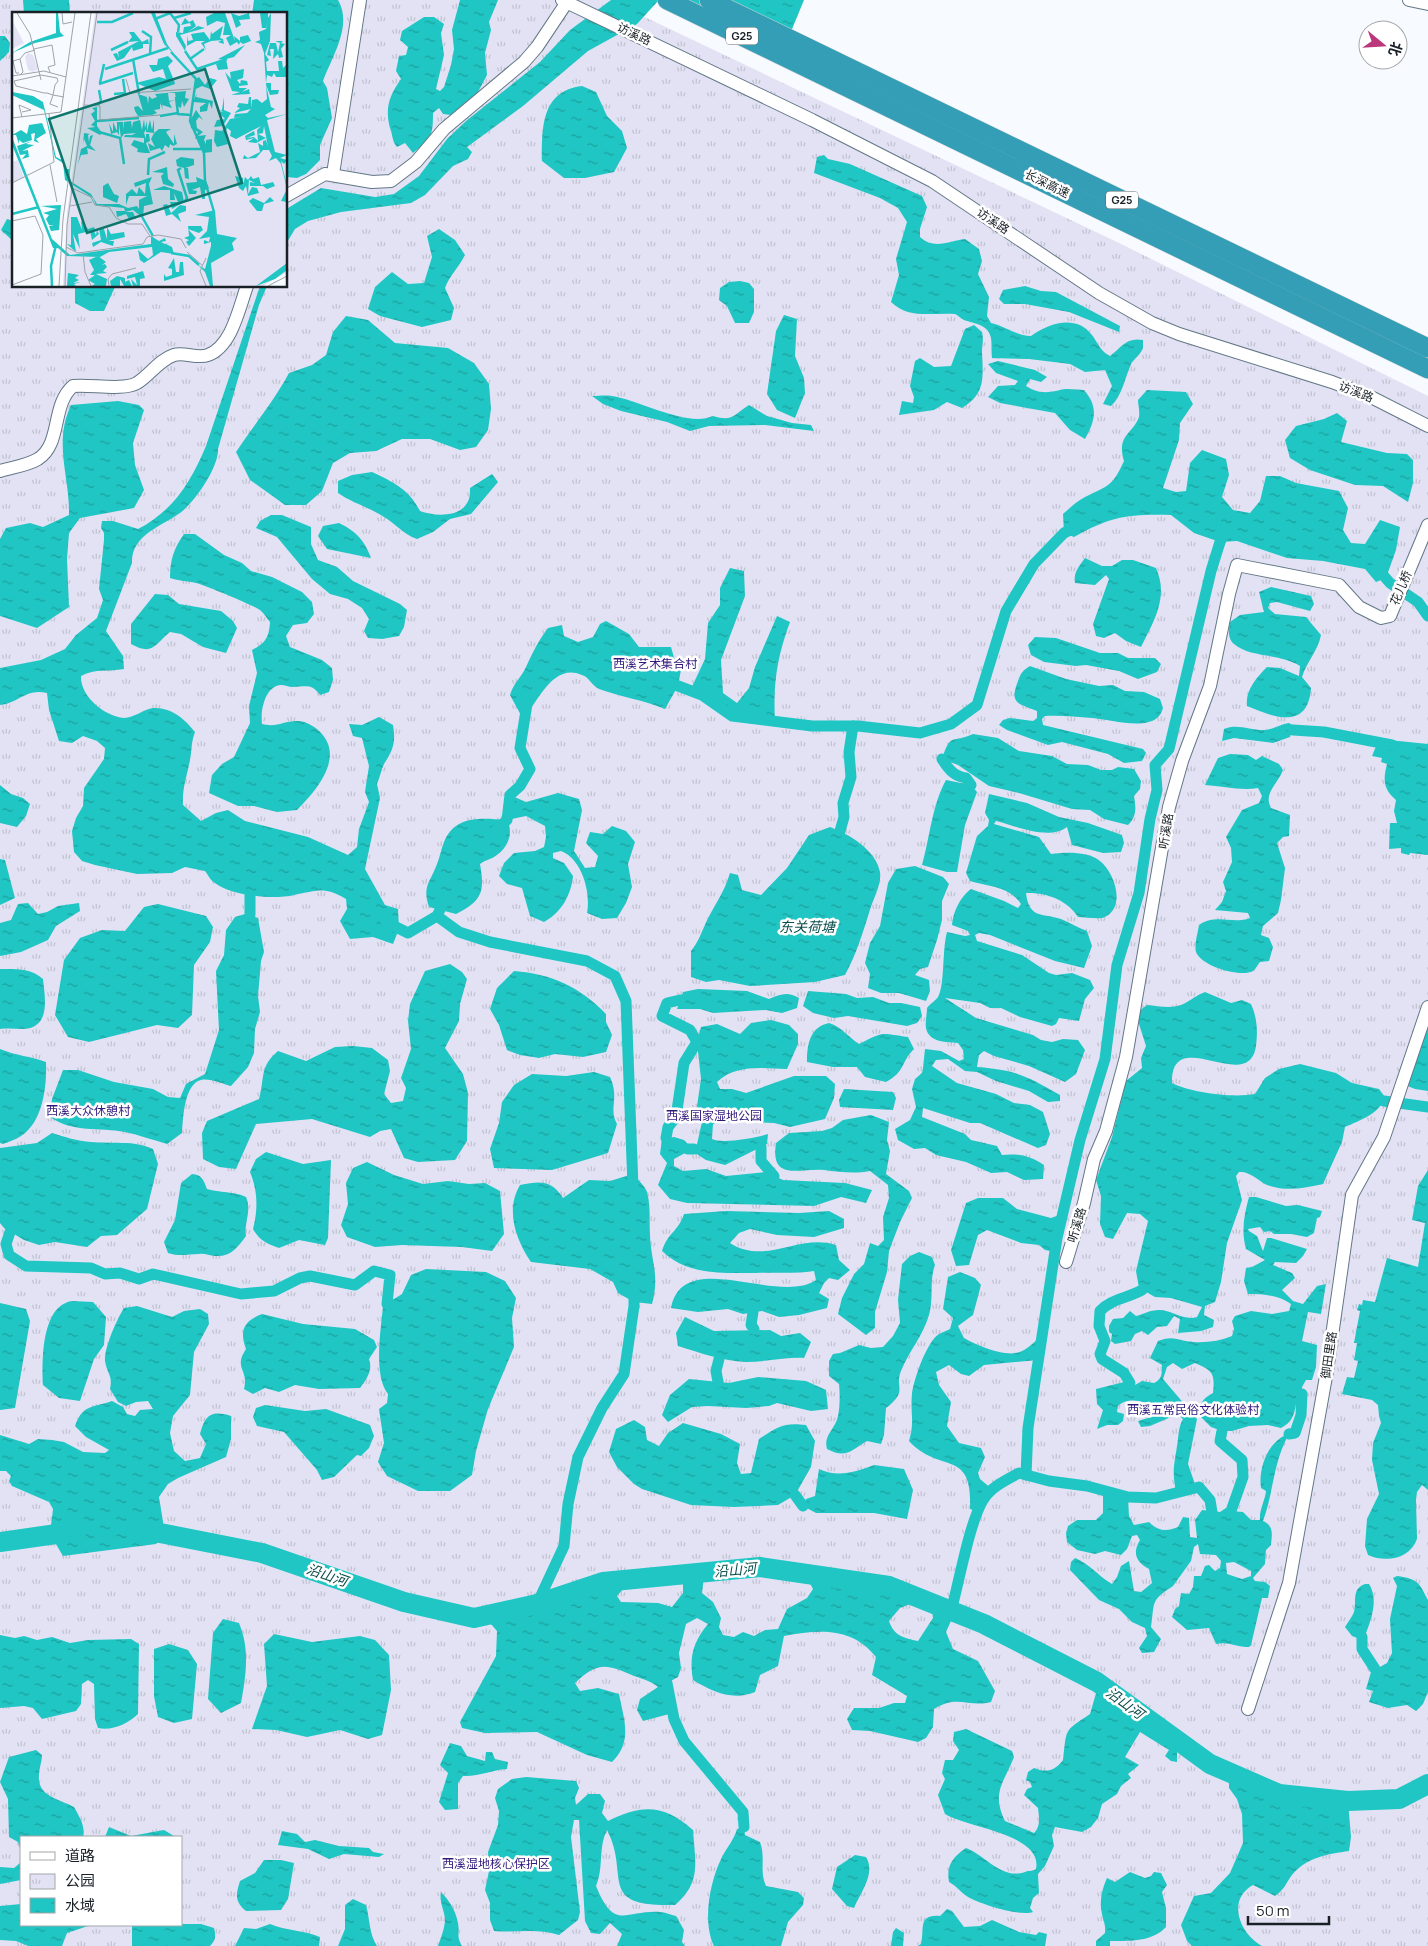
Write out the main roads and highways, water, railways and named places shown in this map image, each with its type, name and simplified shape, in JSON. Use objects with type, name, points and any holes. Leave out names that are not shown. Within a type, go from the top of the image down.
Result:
[{"type":"highway","name":"长深高速","points":[[667,0],[1428,368]]},
{"type":"highway","name":"长深高速","points":[[709,0],[1428,348]]},
{"type":"water","points":[[23,0],[69,0],[70,12],[24,12]]},
{"type":"water","points":[[254,0],[338,0],[342,10],[343,20],[340,41],[323,81],[327,88],[332,118],[320,145],[320,160],[306,174],[297,178],[288,177],[288,12],[252,12]]},
{"type":"water","points":[[460,0],[498,0],[489,22],[491,30],[485,53],[487,75],[478,92],[451,115],[443,114],[439,108],[433,113],[430,137],[413,153],[405,143],[397,147],[395,145],[388,114],[389,102],[401,79],[396,71],[399,56],[406,55],[408,47],[400,40],[402,31],[424,17],[434,17],[444,24],[441,33],[444,55],[436,89],[440,91],[444,87],[451,65],[454,49],[452,30]]},
{"type":"water","points":[[611,0],[804,0],[790,34],[658,1],[637,24],[588,51],[523,106],[467,147],[472,152],[468,159],[453,166],[425,195],[411,203],[341,212],[308,221],[295,229],[288,241],[288,208],[321,188],[375,197],[394,194],[419,176],[447,139],[466,121],[540,62],[570,30]]},
{"type":"water","points":[[0,36],[5,36],[10,43],[9,52],[0,61]]},
{"type":"water","points":[[582,86],[596,92],[607,116],[622,131],[627,148],[614,172],[585,178],[564,178],[542,161],[544,124],[551,103],[558,95],[569,89]]},
{"type":"water","points":[[824,155],[828,159],[850,164],[922,196],[927,207],[920,229],[920,237],[925,241],[942,244],[965,239],[979,249],[982,261],[978,274],[989,297],[987,316],[991,323],[1031,336],[1054,324],[1078,324],[1086,328],[1101,349],[1110,356],[1128,341],[1143,340],[1143,348],[1131,364],[1121,392],[1115,402],[1111,406],[1103,404],[1112,386],[1105,370],[1085,372],[1070,364],[1029,359],[992,358],[991,338],[984,327],[955,314],[922,314],[898,308],[891,302],[899,275],[896,259],[907,222],[898,208],[880,198],[814,173],[817,157]]},
{"type":"water","points":[[7,219],[12,220],[12,240],[1,230]]},
{"type":"water","points":[[439,229],[455,240],[465,255],[445,288],[454,308],[451,320],[422,327],[380,316],[368,309],[375,287],[392,272],[408,284],[424,283],[432,257],[427,236]]},
{"type":"water","points":[[740,281],[749,283],[754,289],[754,312],[749,323],[735,323],[727,306],[719,300],[720,288],[729,282]]},
{"type":"water","points":[[1025,286],[1041,291],[1056,292],[1120,326],[1119,332],[1069,312],[1025,304],[1004,304],[999,299],[1003,290]]},
{"type":"water","points":[[75,288],[115,288],[104,311],[90,311],[75,303]]},
{"type":"water","points":[[259,288],[266,288],[259,305],[215,465],[199,493],[186,508],[149,532],[142,538],[133,553],[132,563],[106,631],[123,656],[124,669],[97,671],[81,676],[84,691],[101,709],[116,716],[131,717],[153,708],[160,708],[182,718],[191,727],[195,732],[184,788],[183,805],[201,821],[216,813],[228,810],[245,821],[308,837],[348,855],[357,847],[359,829],[369,802],[365,792],[369,766],[362,738],[353,736],[349,724],[362,725],[379,717],[393,725],[393,746],[377,784],[380,798],[365,869],[385,905],[398,909],[399,929],[393,944],[373,937],[350,939],[340,921],[347,909],[346,899],[332,892],[315,891],[276,897],[253,896],[222,887],[212,881],[205,871],[185,867],[172,873],[137,874],[82,861],[74,852],[72,831],[76,818],[83,806],[84,788],[104,759],[105,748],[97,741],[83,736],[72,743],[59,741],[49,710],[47,693],[33,692],[7,704],[0,705],[0,668],[41,660],[65,649],[76,635],[97,618],[103,600],[99,589],[104,540],[104,533],[101,528],[102,521],[113,521],[138,529],[150,522],[161,514],[180,494],[194,472],[206,446]]},
{"type":"water","points":[[784,315],[797,319],[795,356],[804,378],[805,393],[795,418],[777,410],[767,394],[776,331]]},
{"type":"water","points":[[346,316],[368,320],[395,343],[448,348],[474,363],[489,384],[491,409],[488,430],[476,447],[460,450],[430,439],[402,439],[376,451],[350,453],[333,463],[322,491],[306,505],[285,505],[250,480],[236,452],[289,373],[312,365],[326,355],[333,332]]},
{"type":"water","points":[[974,325],[982,332],[983,338],[982,377],[979,391],[970,403],[962,408],[947,402],[934,410],[899,415],[902,401],[913,403],[914,397],[910,386],[915,361],[920,358],[934,367],[951,366],[965,329]]},
{"type":"water","points":[[998,361],[1035,370],[1047,377],[1041,382],[1030,379],[1026,386],[1039,392],[1066,389],[1084,390],[1094,408],[1093,420],[1085,439],[1070,430],[1055,413],[1000,403],[988,397],[998,386],[1015,385],[1018,381],[996,373],[988,364]]},
{"type":"water","points":[[1147,390],[1186,392],[1193,404],[1180,423],[1179,440],[1163,488],[1176,492],[1186,491],[1190,463],[1202,450],[1226,459],[1229,475],[1222,497],[1233,510],[1250,513],[1260,501],[1266,476],[1280,476],[1296,483],[1339,491],[1348,508],[1343,530],[1351,543],[1365,544],[1380,520],[1400,527],[1396,550],[1386,578],[1376,582],[1365,569],[1323,561],[1287,558],[1237,541],[1220,542],[1194,533],[1171,515],[1131,516],[1099,525],[1074,537],[1064,533],[1063,514],[1082,499],[1109,484],[1116,476],[1124,461],[1122,446],[1124,440],[1139,417],[1138,400]]},
{"type":"water","points":[[592,396],[623,398],[677,416],[703,419],[713,416],[729,418],[749,405],[767,416],[792,423],[811,425],[814,431],[765,425],[709,426],[690,431],[667,422],[621,411],[603,404]]},
{"type":"water","points":[[118,401],[139,405],[144,410],[133,443],[135,465],[144,490],[134,508],[80,518],[69,533],[67,559],[69,607],[37,628],[0,616],[0,539],[6,528],[30,523],[43,527],[69,515],[63,433],[71,405]]},
{"type":"water","points":[[1337,413],[1347,421],[1341,442],[1387,453],[1407,454],[1413,460],[1413,483],[1408,502],[1383,486],[1355,485],[1310,470],[1290,458],[1285,440],[1296,426],[1324,419]]},
{"type":"water","points":[[372,472],[394,483],[406,492],[416,503],[420,511],[438,515],[452,513],[463,508],[469,500],[470,488],[492,474],[498,482],[471,514],[450,519],[433,532],[417,539],[378,514],[338,493],[338,481],[352,475]]},
{"type":"water","points":[[271,515],[282,515],[311,527],[311,544],[318,560],[337,567],[353,581],[400,604],[407,610],[404,627],[399,636],[382,639],[368,638],[364,631],[369,619],[362,608],[348,599],[330,594],[312,579],[277,537],[256,528],[260,521]]},
{"type":"water","points":[[339,523],[359,537],[366,546],[371,558],[327,549],[318,536],[323,526]]},
{"type":"water","points":[[184,534],[195,534],[224,555],[242,563],[251,571],[272,577],[302,592],[312,602],[314,614],[307,623],[293,625],[286,636],[290,647],[322,660],[332,668],[333,680],[329,692],[320,695],[308,686],[276,686],[267,694],[262,713],[262,724],[272,725],[294,721],[309,724],[322,734],[328,744],[329,764],[324,775],[319,785],[297,810],[277,812],[254,806],[238,806],[209,793],[212,775],[222,764],[234,757],[250,723],[249,706],[257,673],[252,650],[261,645],[266,639],[270,622],[260,610],[239,600],[200,584],[170,578],[173,554]]},
{"type":"water","points":[[1085,558],[1102,566],[1112,566],[1122,560],[1133,560],[1156,568],[1160,579],[1160,599],[1155,618],[1141,647],[1126,641],[1115,633],[1104,638],[1096,636],[1093,624],[1109,579],[1106,575],[1095,585],[1075,583],[1076,573]]},
{"type":"water","points":[[730,568],[744,571],[745,596],[721,660],[723,693],[737,703],[749,688],[755,667],[777,616],[790,622],[777,671],[775,721],[732,716],[702,695],[690,691],[705,659],[708,623],[720,605],[720,588]]},
{"type":"water","points":[[1271,587],[1311,596],[1314,604],[1310,611],[1277,602],[1270,603],[1268,608],[1275,614],[1306,617],[1321,635],[1302,677],[1311,688],[1309,701],[1304,710],[1297,715],[1288,717],[1279,717],[1247,706],[1248,695],[1255,680],[1267,667],[1280,668],[1299,676],[1300,666],[1284,659],[1248,652],[1232,642],[1229,633],[1230,622],[1240,615],[1264,612],[1259,592]]},
{"type":"water","points":[[155,594],[168,595],[179,604],[221,611],[233,621],[237,628],[226,653],[203,647],[181,634],[170,632],[149,649],[131,644],[131,624]]},
{"type":"water","points":[[606,621],[629,634],[639,647],[671,647],[675,661],[681,670],[678,686],[665,709],[599,689],[584,676],[572,672],[563,674],[547,686],[523,719],[510,695],[548,628],[562,625],[564,636],[578,642],[593,637],[600,624]]},
{"type":"water","points":[[1035,637],[1056,638],[1100,653],[1118,653],[1128,658],[1155,658],[1161,664],[1157,672],[1138,679],[1119,671],[1086,665],[1076,666],[1044,662],[1031,655],[1028,645]]},
{"type":"water","points":[[1030,666],[1066,679],[1099,686],[1113,685],[1125,691],[1144,692],[1160,699],[1163,708],[1159,716],[1143,723],[1134,724],[1062,716],[1045,716],[1042,719],[1043,725],[1143,749],[1146,753],[1142,761],[1124,763],[1108,754],[1062,742],[1048,745],[1007,730],[999,725],[1003,720],[1010,718],[1033,721],[1037,718],[1037,711],[1017,702],[1014,694],[1020,676]]},
{"type":"water","points":[[1289,723],[1294,726],[1290,737],[1273,743],[1234,738],[1222,741],[1224,729],[1229,727],[1266,730]]},
{"type":"water","points":[[973,734],[998,738],[1019,751],[1052,756],[1067,764],[1088,765],[1101,770],[1112,770],[1118,767],[1134,769],[1141,781],[1140,789],[1134,796],[1135,808],[1133,818],[1128,825],[1104,819],[1090,810],[1072,809],[989,786],[958,765],[942,759],[950,741]]},
{"type":"water","points":[[1379,739],[1428,744],[1428,855],[1410,853],[1409,855],[1401,853],[1401,848],[1389,849],[1390,823],[1397,823],[1394,811],[1396,800],[1385,784],[1387,764],[1381,762],[1382,758],[1372,756]]},
{"type":"water","points":[[1230,754],[1248,755],[1256,760],[1262,756],[1279,764],[1283,770],[1270,793],[1269,803],[1271,808],[1290,815],[1289,836],[1283,837],[1277,843],[1285,868],[1278,913],[1263,926],[1261,935],[1269,938],[1273,947],[1269,961],[1260,962],[1253,971],[1247,973],[1231,972],[1213,966],[1205,962],[1196,952],[1199,925],[1219,919],[1243,920],[1250,918],[1248,913],[1215,910],[1222,902],[1226,891],[1223,882],[1232,862],[1231,848],[1226,837],[1242,810],[1259,803],[1262,796],[1258,788],[1239,789],[1205,785],[1218,758]]},
{"type":"water","points":[[946,780],[971,785],[977,792],[965,825],[957,872],[947,872],[922,865],[934,810]]},
{"type":"water","points":[[0,785],[11,794],[23,798],[30,804],[26,816],[17,827],[0,823]]},
{"type":"water","points":[[558,793],[579,799],[582,810],[574,851],[585,868],[595,867],[598,856],[586,843],[590,832],[603,834],[612,826],[626,831],[635,842],[628,864],[632,887],[626,903],[617,918],[602,919],[587,913],[588,896],[580,869],[568,855],[561,851],[553,853],[553,858],[564,863],[573,876],[568,896],[561,908],[544,922],[530,916],[522,888],[507,884],[499,876],[504,863],[514,853],[535,851],[544,847],[546,837],[545,826],[526,816],[507,820],[510,835],[506,845],[499,854],[480,864],[482,882],[480,895],[471,905],[456,914],[429,907],[426,894],[428,885],[444,842],[455,827],[470,820],[506,820],[510,795],[526,802]]},
{"type":"water","points":[[989,794],[1027,803],[1059,817],[1088,823],[1122,835],[1124,843],[1121,852],[1103,853],[1072,845],[1067,827],[1051,833],[1042,833],[996,821],[994,824],[1039,837],[1051,854],[1076,853],[1089,855],[1105,866],[1114,881],[1117,898],[1115,906],[1111,912],[1102,918],[1078,917],[1068,906],[1055,898],[1041,894],[1026,893],[1033,911],[1038,914],[1061,919],[1087,931],[1092,946],[1084,968],[1055,961],[990,935],[979,933],[975,935],[977,941],[1022,955],[1049,973],[1056,975],[1072,973],[1090,980],[1094,988],[1085,999],[1079,1021],[1059,1018],[1056,1024],[1052,1026],[1020,1017],[1001,1008],[990,1008],[980,1003],[945,998],[976,1018],[1033,1035],[1041,1040],[1052,1042],[1063,1039],[1078,1040],[1085,1050],[1076,1074],[1065,1082],[1029,1066],[994,1056],[984,1051],[979,1055],[977,1067],[1002,1070],[1021,1075],[1060,1095],[1060,1101],[1048,1102],[1029,1091],[996,1081],[977,1072],[965,1071],[948,1059],[936,1060],[932,1066],[957,1083],[996,1094],[1014,1103],[1030,1105],[1043,1112],[1050,1134],[1046,1145],[1038,1148],[980,1123],[970,1123],[923,1108],[922,1117],[965,1134],[971,1140],[997,1146],[1002,1155],[1019,1155],[1039,1162],[1044,1165],[1043,1179],[1024,1180],[1007,1172],[991,1173],[966,1162],[936,1155],[925,1148],[914,1149],[898,1140],[895,1129],[910,1120],[916,1107],[912,1089],[915,1079],[922,1073],[925,1049],[941,1051],[959,1061],[964,1059],[963,1050],[958,1043],[935,1039],[931,1037],[926,1028],[927,1008],[937,998],[940,991],[947,932],[965,936],[970,935],[968,931],[952,925],[958,905],[971,889],[1018,908],[1021,904],[1005,890],[970,881],[966,873],[977,836],[988,826],[989,820],[985,813]]},
{"type":"water","name":"东关荷塘","points":[[830,827],[861,844],[873,857],[880,872],[880,882],[856,952],[845,975],[815,982],[750,986],[719,980],[706,982],[691,977],[691,951],[730,873],[738,875],[742,890],[761,895],[787,868],[809,835]]},
{"type":"water","points":[[0,859],[5,860],[15,898],[0,905]]},
{"type":"water","points":[[915,866],[943,877],[949,884],[942,901],[942,920],[928,967],[920,969],[915,975],[929,980],[930,991],[926,1001],[899,993],[881,993],[868,988],[870,974],[865,963],[870,943],[880,926],[888,883],[896,869]]},
{"type":"water","points":[[28,903],[38,914],[58,906],[79,903],[80,911],[56,926],[48,940],[21,952],[0,956],[0,923],[11,920],[18,904]]},
{"type":"water","points":[[158,904],[206,916],[213,927],[210,942],[194,965],[192,1015],[178,1028],[157,1025],[89,1042],[68,1037],[55,1015],[64,960],[80,938],[102,930],[125,931],[144,907]]},
{"type":"water","points":[[245,914],[258,918],[264,952],[261,961],[258,996],[260,1012],[255,1029],[254,1053],[248,1067],[231,1086],[208,1080],[201,1080],[195,1083],[185,1103],[182,1133],[167,1144],[125,1132],[86,1129],[68,1125],[50,1117],[52,1099],[63,1070],[78,1070],[114,1082],[153,1089],[168,1097],[180,1098],[186,1084],[205,1074],[219,1030],[216,971],[224,955],[226,930],[235,917]]},
{"type":"water","points":[[450,964],[462,972],[467,979],[460,1004],[459,1021],[445,1048],[463,1074],[468,1093],[467,1141],[455,1160],[418,1162],[404,1158],[391,1129],[380,1131],[370,1137],[312,1119],[256,1124],[236,1169],[219,1167],[203,1159],[202,1133],[207,1121],[259,1099],[265,1068],[278,1051],[306,1061],[335,1047],[372,1048],[388,1060],[390,1071],[384,1094],[391,1103],[403,1101],[406,1088],[401,1078],[411,1049],[408,1021],[410,1004],[425,971]]},
{"type":"water","points":[[0,969],[28,971],[43,979],[44,1010],[39,1023],[33,1027],[0,1029]]},
{"type":"water","points":[[514,971],[541,975],[553,979],[586,996],[606,1014],[606,1022],[612,1035],[606,1052],[583,1057],[555,1054],[539,1058],[520,1055],[507,1050],[499,1025],[490,1009],[497,988]]},
{"type":"water","points":[[698,989],[747,991],[769,999],[784,994],[791,994],[799,998],[797,1008],[782,1013],[766,1010],[713,1013],[700,1009],[677,1009],[683,992]]},
{"type":"water","points":[[808,991],[846,994],[857,998],[873,997],[889,1003],[901,1003],[920,1007],[922,1016],[917,1023],[907,1026],[848,1016],[834,1018],[813,1013],[803,1006]]},
{"type":"water","points":[[1205,992],[1231,1003],[1242,1000],[1251,1004],[1255,1014],[1256,1046],[1250,1059],[1240,1064],[1226,1064],[1196,1058],[1184,1059],[1175,1066],[1172,1083],[1190,1090],[1213,1094],[1255,1094],[1265,1078],[1279,1069],[1300,1064],[1336,1073],[1352,1083],[1379,1089],[1385,1097],[1383,1103],[1374,1112],[1345,1127],[1342,1142],[1323,1184],[1288,1189],[1267,1185],[1243,1172],[1239,1172],[1236,1176],[1242,1200],[1227,1243],[1221,1282],[1215,1302],[1205,1306],[1204,1315],[1214,1320],[1213,1327],[1201,1331],[1178,1333],[1180,1319],[1174,1316],[1167,1326],[1157,1327],[1148,1335],[1142,1331],[1135,1334],[1131,1341],[1115,1344],[1111,1341],[1112,1334],[1109,1332],[1109,1326],[1113,1319],[1123,1318],[1130,1311],[1136,1316],[1159,1310],[1192,1318],[1197,1317],[1202,1307],[1171,1298],[1155,1297],[1139,1288],[1136,1271],[1148,1221],[1140,1214],[1127,1213],[1113,1239],[1105,1237],[1100,1224],[1101,1196],[1096,1180],[1112,1137],[1126,1081],[1142,1068],[1141,1058],[1146,1046],[1139,1024],[1139,1011],[1147,1005],[1178,1006]]},
{"type":"water","points":[[771,1020],[789,1025],[798,1034],[798,1044],[787,1069],[750,1068],[732,1072],[717,1082],[720,1089],[732,1089],[746,1093],[794,1076],[826,1076],[835,1084],[834,1098],[825,1119],[790,1127],[774,1123],[733,1121],[713,1124],[712,1139],[731,1141],[768,1134],[767,1144],[725,1165],[706,1160],[695,1153],[702,1122],[697,1106],[701,1079],[697,1042],[701,1027],[717,1024],[740,1034],[751,1023]]},
{"type":"water","points":[[1428,1020],[1428,1091],[1405,1085]]},
{"type":"water","points":[[829,1023],[859,1044],[878,1035],[887,1034],[908,1037],[914,1049],[897,1074],[886,1082],[865,1077],[857,1067],[833,1067],[807,1062],[811,1037],[818,1028]]},
{"type":"water","points":[[0,1049],[46,1062],[46,1082],[39,1113],[28,1130],[14,1140],[3,1144],[0,1143]]},
{"type":"water","points":[[594,1072],[610,1077],[613,1085],[614,1113],[617,1124],[608,1153],[552,1170],[494,1168],[490,1149],[499,1123],[502,1102],[514,1085],[532,1074],[566,1076]]},
{"type":"water","points":[[844,1089],[893,1092],[896,1098],[893,1110],[840,1107],[839,1100]]},
{"type":"water","points":[[871,1115],[889,1122],[887,1140],[890,1151],[886,1174],[909,1191],[912,1198],[889,1251],[887,1272],[875,1312],[875,1328],[866,1335],[838,1314],[842,1298],[854,1274],[864,1264],[870,1243],[878,1246],[884,1240],[883,1217],[889,1198],[888,1185],[870,1171],[853,1173],[824,1170],[788,1170],[782,1168],[777,1163],[775,1155],[776,1143],[789,1133],[822,1131],[832,1128],[843,1120]]},
{"type":"water","points":[[52,1133],[81,1141],[131,1143],[153,1149],[158,1164],[147,1209],[117,1235],[101,1236],[87,1247],[55,1242],[39,1245],[24,1240],[4,1228],[0,1223],[0,1148],[37,1143]]},
{"type":"water","points":[[674,1137],[684,1140],[689,1145],[687,1152],[674,1159],[674,1166],[683,1171],[706,1169],[726,1176],[766,1172],[783,1180],[845,1183],[872,1190],[866,1203],[841,1197],[814,1206],[687,1203],[670,1199],[658,1185],[667,1163],[660,1154],[662,1139]]},
{"type":"water","points":[[266,1152],[303,1164],[331,1160],[328,1238],[325,1245],[299,1240],[279,1248],[264,1241],[255,1233],[253,1229],[256,1215],[256,1193],[250,1172],[256,1159]]},
{"type":"water","points":[[367,1162],[394,1175],[423,1184],[448,1181],[469,1184],[485,1183],[500,1191],[504,1234],[492,1251],[462,1247],[402,1245],[375,1247],[347,1237],[341,1225],[348,1204],[346,1183],[353,1168]]},
{"type":"water","points":[[1428,1170],[1428,1490],[1422,1485],[1417,1492],[1417,1539],[1414,1546],[1397,1558],[1382,1559],[1368,1555],[1365,1546],[1367,1519],[1379,1494],[1372,1460],[1373,1443],[1381,1423],[1378,1405],[1372,1400],[1342,1394],[1347,1377],[1354,1378],[1358,1361],[1354,1360],[1357,1343],[1354,1343],[1360,1311],[1357,1310],[1359,1304],[1362,1305],[1363,1300],[1375,1302],[1387,1258],[1418,1267],[1425,1223],[1412,1220],[1418,1186]]},
{"type":"water","points":[[192,1174],[202,1178],[207,1189],[246,1197],[248,1212],[246,1236],[236,1248],[225,1255],[180,1255],[168,1253],[164,1242],[175,1220],[181,1183]]},
{"type":"water","points":[[633,1174],[645,1188],[648,1197],[655,1277],[652,1304],[634,1302],[618,1293],[613,1282],[590,1269],[531,1262],[521,1244],[514,1225],[513,1204],[520,1185],[545,1183],[559,1192],[563,1198],[589,1180],[610,1181]]},
{"type":"water","points":[[1249,1197],[1256,1197],[1286,1206],[1298,1205],[1322,1211],[1320,1217],[1317,1218],[1314,1233],[1307,1237],[1291,1234],[1274,1234],[1270,1231],[1264,1232],[1260,1227],[1248,1229],[1257,1236],[1263,1251],[1267,1238],[1307,1249],[1296,1263],[1275,1262],[1273,1265],[1292,1273],[1295,1278],[1282,1290],[1293,1301],[1303,1304],[1317,1286],[1326,1284],[1321,1314],[1308,1312],[1302,1341],[1317,1345],[1316,1367],[1312,1380],[1306,1380],[1302,1387],[1301,1401],[1296,1404],[1292,1418],[1285,1426],[1281,1428],[1268,1425],[1249,1426],[1232,1431],[1222,1431],[1211,1427],[1199,1415],[1202,1402],[1213,1393],[1214,1381],[1212,1374],[1206,1368],[1195,1363],[1182,1369],[1173,1363],[1167,1367],[1163,1379],[1197,1419],[1188,1464],[1196,1487],[1176,1492],[1174,1464],[1179,1429],[1183,1419],[1178,1414],[1150,1426],[1141,1427],[1138,1421],[1151,1417],[1154,1408],[1141,1401],[1126,1401],[1118,1406],[1117,1412],[1124,1414],[1123,1421],[1118,1425],[1107,1425],[1097,1429],[1103,1410],[1097,1404],[1096,1389],[1124,1382],[1135,1385],[1142,1381],[1154,1383],[1159,1380],[1162,1365],[1150,1358],[1158,1341],[1172,1338],[1198,1342],[1218,1340],[1232,1336],[1234,1329],[1232,1321],[1235,1316],[1251,1311],[1272,1314],[1289,1311],[1291,1304],[1281,1299],[1265,1295],[1248,1294],[1244,1281],[1246,1268],[1265,1260],[1246,1249],[1244,1223]]},
{"type":"water","points":[[978,1198],[1003,1198],[1017,1209],[1051,1218],[1062,1214],[1055,1252],[1045,1250],[1039,1245],[1021,1243],[987,1230],[978,1235],[969,1265],[956,1266],[951,1250],[966,1203]]},
{"type":"water","points":[[726,1211],[799,1213],[829,1211],[844,1219],[844,1228],[814,1237],[777,1235],[750,1229],[739,1233],[730,1243],[743,1249],[757,1251],[770,1251],[822,1242],[836,1245],[839,1260],[850,1270],[838,1280],[829,1278],[824,1283],[819,1293],[829,1299],[827,1308],[799,1315],[779,1317],[762,1311],[743,1314],[728,1309],[698,1312],[671,1308],[679,1290],[693,1281],[712,1279],[734,1280],[779,1287],[799,1286],[816,1280],[814,1271],[792,1273],[719,1273],[694,1269],[672,1259],[662,1251],[684,1214]]},
{"type":"water","points":[[919,1252],[932,1257],[935,1265],[932,1277],[929,1315],[901,1371],[899,1393],[886,1408],[884,1435],[881,1444],[867,1441],[844,1454],[833,1452],[827,1449],[826,1444],[828,1436],[837,1421],[840,1392],[839,1384],[829,1376],[829,1361],[833,1354],[859,1345],[871,1348],[883,1347],[893,1336],[900,1323],[898,1300],[902,1264],[910,1256]]},
{"type":"water","points":[[426,1269],[486,1272],[505,1281],[516,1298],[512,1318],[514,1347],[488,1409],[476,1451],[472,1475],[450,1491],[418,1491],[387,1476],[378,1462],[384,1443],[379,1409],[387,1403],[388,1394],[383,1386],[379,1364],[383,1306],[402,1294],[411,1275]]},
{"type":"water","points":[[960,1272],[975,1278],[981,1285],[973,1315],[958,1326],[964,1338],[1001,1352],[1016,1353],[1025,1350],[1041,1336],[1038,1360],[984,1365],[969,1376],[961,1374],[949,1365],[936,1372],[939,1385],[951,1402],[947,1426],[959,1443],[981,1448],[985,1457],[978,1473],[980,1479],[993,1490],[983,1500],[979,1512],[970,1509],[970,1490],[966,1477],[960,1469],[921,1451],[909,1441],[912,1428],[912,1394],[915,1380],[921,1362],[934,1338],[950,1329],[953,1318],[943,1309],[948,1277]]},
{"type":"water","points":[[72,1301],[93,1302],[106,1317],[104,1345],[94,1359],[80,1401],[59,1398],[43,1385],[44,1349],[49,1323],[54,1313],[62,1305]]},
{"type":"water","points":[[0,1303],[26,1309],[30,1321],[15,1408],[0,1410]]},
{"type":"water","points":[[137,1306],[172,1317],[184,1311],[200,1309],[208,1314],[209,1324],[194,1352],[190,1395],[173,1416],[170,1433],[174,1451],[185,1461],[200,1458],[206,1444],[200,1434],[204,1422],[214,1414],[231,1416],[231,1439],[226,1457],[168,1484],[159,1497],[165,1534],[156,1544],[63,1556],[50,1534],[53,1509],[49,1502],[12,1486],[9,1481],[11,1476],[6,1471],[0,1471],[0,1435],[29,1444],[38,1439],[52,1440],[64,1442],[83,1452],[105,1453],[109,1450],[86,1437],[75,1426],[85,1410],[112,1401],[123,1407],[127,1414],[135,1416],[140,1410],[153,1409],[148,1401],[136,1402],[126,1406],[118,1402],[110,1389],[110,1377],[105,1361],[109,1341],[121,1313],[124,1308]]},
{"type":"water","points":[[262,1314],[303,1324],[355,1329],[374,1340],[377,1347],[369,1359],[370,1371],[365,1381],[360,1388],[319,1389],[295,1385],[279,1392],[265,1388],[253,1394],[244,1389],[245,1377],[241,1361],[246,1349],[243,1331],[247,1323]]},
{"type":"water","points":[[685,1317],[714,1331],[770,1330],[781,1336],[800,1333],[811,1342],[804,1358],[746,1362],[728,1360],[678,1346],[676,1333]]},
{"type":"water","points":[[758,1377],[806,1381],[826,1390],[828,1409],[811,1411],[777,1403],[769,1406],[746,1408],[692,1407],[668,1422],[662,1415],[670,1395],[689,1379],[729,1383]]},
{"type":"water","points":[[265,1405],[305,1411],[326,1409],[370,1425],[374,1436],[369,1448],[361,1456],[357,1455],[334,1477],[322,1480],[317,1470],[284,1432],[257,1426],[253,1417],[256,1408]]},
{"type":"water","points":[[634,1420],[645,1427],[647,1440],[659,1446],[668,1433],[683,1423],[721,1434],[740,1444],[737,1463],[741,1474],[751,1473],[759,1439],[781,1426],[792,1424],[806,1425],[815,1441],[811,1467],[795,1495],[778,1505],[734,1507],[691,1505],[642,1489],[634,1484],[617,1467],[609,1452],[616,1429]]},
{"type":"water","points":[[1289,1434],[1280,1455],[1263,1521],[1271,1528],[1271,1545],[1266,1550],[1265,1564],[1253,1578],[1255,1581],[1265,1582],[1270,1586],[1268,1598],[1262,1598],[1251,1645],[1249,1647],[1224,1643],[1216,1644],[1209,1628],[1187,1630],[1172,1617],[1175,1609],[1179,1606],[1181,1593],[1189,1594],[1193,1587],[1194,1576],[1201,1576],[1205,1566],[1209,1565],[1215,1571],[1220,1568],[1221,1561],[1216,1555],[1200,1554],[1198,1544],[1194,1547],[1191,1561],[1173,1586],[1160,1595],[1155,1602],[1151,1627],[1161,1639],[1154,1652],[1142,1653],[1139,1648],[1147,1636],[1145,1628],[1132,1622],[1119,1609],[1099,1600],[1070,1570],[1071,1562],[1075,1558],[1085,1563],[1112,1584],[1121,1566],[1129,1561],[1134,1591],[1141,1592],[1152,1583],[1149,1569],[1137,1557],[1136,1549],[1140,1540],[1137,1535],[1132,1536],[1127,1549],[1121,1555],[1105,1551],[1095,1554],[1077,1550],[1067,1542],[1066,1533],[1068,1526],[1077,1520],[1096,1520],[1103,1513],[1103,1490],[1128,1497],[1129,1516],[1134,1525],[1149,1522],[1159,1529],[1170,1530],[1178,1527],[1183,1517],[1189,1518],[1190,1537],[1197,1538],[1195,1520],[1202,1510],[1220,1512],[1226,1508],[1231,1511],[1243,1512],[1251,1520],[1260,1520],[1266,1491],[1261,1488],[1260,1480],[1263,1464],[1270,1449],[1282,1437]],"holes":[[[1234,1562],[1251,1571],[1251,1576],[1242,1579],[1227,1574],[1226,1563]]]},
{"type":"water","points":[[874,1465],[904,1469],[913,1490],[907,1519],[874,1513],[816,1513],[803,1506],[806,1499],[815,1496],[819,1469],[840,1474]]},
{"type":"water","points":[[805,1574],[889,1586],[917,1597],[913,1603],[900,1608],[889,1621],[897,1633],[908,1639],[918,1641],[933,1618],[931,1603],[959,1615],[951,1621],[946,1632],[953,1649],[978,1661],[995,1691],[991,1702],[976,1704],[950,1702],[934,1709],[933,1727],[926,1738],[918,1742],[870,1731],[852,1730],[847,1719],[854,1708],[879,1708],[894,1703],[905,1703],[907,1696],[872,1675],[876,1657],[866,1647],[845,1635],[821,1632],[784,1636],[778,1666],[760,1675],[755,1692],[738,1696],[723,1694],[693,1680],[693,1650],[708,1624],[697,1618],[686,1624],[679,1653],[681,1668],[678,1677],[667,1683],[673,1713],[643,1721],[637,1710],[640,1699],[658,1687],[647,1680],[617,1669],[610,1667],[597,1668],[575,1683],[580,1691],[598,1688],[619,1694],[625,1721],[625,1738],[619,1754],[612,1762],[587,1755],[537,1732],[485,1733],[462,1728],[460,1722],[496,1656],[497,1631],[484,1616],[537,1604],[603,1582],[628,1580],[617,1596],[621,1602],[658,1603],[672,1607],[683,1593],[683,1584],[670,1576],[704,1577],[702,1593],[713,1602],[721,1618],[719,1627],[723,1635],[734,1637],[743,1632],[754,1636],[765,1630],[778,1629],[787,1609],[807,1598],[813,1589]]},
{"type":"water","points":[[1397,1576],[1414,1580],[1428,1600],[1428,1692],[1423,1704],[1416,1711],[1407,1705],[1388,1708],[1369,1702],[1373,1691],[1366,1689],[1371,1672],[1387,1663],[1392,1653],[1390,1619],[1397,1586],[1393,1578]]},
{"type":"water","points":[[1365,1584],[1369,1584],[1372,1590],[1374,1603],[1372,1617],[1365,1636],[1360,1639],[1352,1636],[1345,1627],[1354,1612],[1356,1592]]},
{"type":"water","points":[[223,1619],[239,1623],[245,1643],[246,1662],[241,1703],[221,1713],[208,1699],[213,1633]]},
{"type":"water","points":[[274,1634],[312,1642],[360,1636],[375,1640],[389,1655],[391,1690],[382,1735],[368,1739],[340,1730],[307,1737],[276,1730],[252,1729],[267,1686],[264,1644]]},
{"type":"water","points":[[0,1635],[15,1638],[24,1636],[37,1640],[52,1637],[70,1643],[88,1640],[131,1639],[139,1644],[138,1714],[120,1726],[98,1728],[95,1719],[94,1684],[88,1680],[82,1684],[81,1704],[76,1711],[42,1719],[33,1708],[24,1706],[0,1708]]},
{"type":"water","points":[[169,1644],[188,1650],[197,1664],[192,1719],[174,1723],[158,1717],[154,1696],[154,1649]]},
{"type":"water","points":[[1099,1683],[1177,1740],[1177,1762],[1171,1761],[1165,1756],[1169,1750],[1140,1732],[1125,1757],[1139,1765],[1128,1774],[1131,1778],[1121,1786],[1117,1794],[1102,1804],[1098,1818],[1091,1827],[1082,1832],[1055,1827],[1052,1835],[1054,1846],[1045,1866],[1038,1874],[1039,1893],[1033,1898],[1030,1908],[1033,1912],[1019,1913],[1010,1911],[982,1903],[963,1894],[949,1882],[948,1876],[951,1862],[966,1848],[1009,1873],[1016,1874],[1036,1869],[1035,1857],[1028,1848],[1016,1840],[945,1814],[938,1795],[945,1779],[942,1773],[945,1760],[953,1760],[959,1750],[953,1741],[954,1732],[966,1729],[1012,1751],[1014,1757],[1000,1788],[999,1802],[1001,1811],[1005,1821],[1034,1833],[1039,1824],[1039,1815],[1038,1808],[1024,1795],[1027,1789],[1032,1787],[1030,1782],[1026,1780],[1028,1772],[1034,1768],[1042,1770],[1053,1769],[1063,1760],[1066,1736],[1075,1724],[1090,1714]]},
{"type":"water","points":[[450,1743],[461,1746],[467,1756],[485,1761],[486,1752],[492,1752],[495,1759],[508,1762],[507,1769],[463,1776],[458,1783],[458,1809],[445,1810],[439,1802],[448,1773],[440,1765]]},
{"type":"water","points":[[36,1750],[42,1755],[39,1782],[42,1788],[50,1796],[74,1807],[82,1822],[83,1836],[20,1836],[20,1848],[18,1842],[9,1837],[8,1799],[0,1782],[9,1757]]},
{"type":"water","points":[[1229,1772],[1279,1794],[1348,1801],[1351,1837],[1349,1851],[1318,1857],[1304,1864],[1292,1875],[1275,1896],[1253,1885],[1245,1891],[1240,1899],[1239,1917],[1248,1934],[1262,1946],[1192,1946],[1187,1941],[1181,1925],[1194,1896],[1211,1893],[1230,1873],[1243,1843],[1242,1814],[1237,1799],[1229,1788]]},
{"type":"water","points":[[526,1777],[576,1781],[579,1788],[575,1798],[576,1805],[588,1794],[600,1794],[605,1801],[602,1813],[608,1821],[620,1815],[652,1809],[672,1815],[693,1830],[695,1871],[693,1880],[684,1896],[675,1905],[634,1901],[625,1894],[620,1885],[614,1847],[607,1830],[604,1837],[600,1872],[596,1886],[609,1909],[615,1914],[629,1915],[664,1912],[676,1916],[684,1930],[682,1942],[685,1946],[617,1946],[622,1934],[610,1923],[600,1934],[591,1933],[585,1921],[579,1820],[574,1820],[571,1837],[580,1912],[578,1920],[559,1935],[535,1931],[494,1931],[490,1920],[490,1903],[485,1890],[489,1871],[488,1852],[498,1825],[499,1811],[495,1798],[498,1789],[512,1779]]},
{"type":"water","points":[[109,1827],[131,1836],[105,1836]]},
{"type":"water","points":[[744,1827],[745,1835],[760,1842],[766,1886],[798,1892],[804,1898],[803,1905],[788,1922],[781,1946],[714,1946],[710,1936],[708,1913],[714,1878],[722,1857],[737,1829]]},
{"type":"water","points":[[164,1830],[174,1836],[131,1836]]},
{"type":"water","points":[[282,1831],[297,1834],[305,1842],[315,1840],[339,1846],[369,1848],[373,1852],[384,1854],[379,1857],[344,1854],[329,1859],[308,1849],[278,1845]]},
{"type":"water","points":[[855,1855],[866,1857],[869,1869],[866,1882],[854,1908],[847,1906],[832,1889],[837,1867]]},
{"type":"water","points":[[264,1860],[281,1860],[294,1863],[288,1899],[281,1910],[246,1911],[239,1904],[237,1897],[240,1881],[255,1873]]},
{"type":"water","points":[[20,1863],[20,1880],[0,1884],[0,1867],[14,1868]]},
{"type":"water","points":[[1130,1872],[1145,1878],[1151,1876],[1154,1872],[1161,1873],[1167,1885],[1162,1892],[1166,1908],[1166,1927],[1154,1936],[1147,1938],[1133,1941],[1110,1941],[1110,1946],[1096,1946],[1096,1941],[1105,1933],[1101,1900],[1107,1878],[1115,1882]]},
{"type":"water","points":[[441,1892],[456,1914],[459,1939],[462,1946],[438,1946],[445,1922]]},
{"type":"water","points":[[353,1899],[366,1905],[371,1931],[377,1946],[338,1946],[345,1929],[345,1905]]},
{"type":"water","points":[[20,1904],[20,1926],[88,1926],[67,1933],[62,1946],[28,1946],[16,1941],[0,1940],[0,1906]]},
{"type":"water","points":[[947,1909],[952,1911],[964,1927],[980,1926],[992,1920],[1019,1932],[1036,1935],[1039,1932],[1047,1934],[1045,1946],[918,1946],[921,1944],[925,1920],[928,1917],[940,1916]]},
{"type":"water","points":[[182,1924],[201,1924],[214,1928],[215,1936],[213,1942],[210,1946],[132,1946],[132,1926],[182,1926]]},
{"type":"water","points":[[270,1924],[320,1937],[319,1946],[235,1946],[244,1928],[256,1929]]},
{"type":"water","points":[[896,1928],[904,1933],[903,1946],[891,1946],[893,1932]]},
{"type":"waterway","points":[[665,681],[702,695],[732,716],[812,726],[858,726],[920,733],[951,724],[977,705],[1006,611],[1034,564],[1064,533],[1076,527]]},
{"type":"waterway","points":[[1026,1475],[1028,1428],[1057,1238],[1080,1140],[1105,1059],[1117,965],[1139,893],[1150,819],[1157,790],[1155,765],[1169,749],[1211,571],[1220,542],[1227,529]]},
{"type":"waterway","points":[[1377,568],[1390,583],[1418,602],[1428,616]]},
{"type":"waterway","points":[[495,831],[507,820],[510,795],[520,786],[530,769],[520,748],[527,704]]},
{"type":"waterway","points":[[840,831],[844,817],[843,803],[851,777],[849,752],[853,726]]},
{"type":"waterway","points":[[1293,730],[1324,732],[1392,745]]},
{"type":"waterway","points":[[942,759],[952,772],[966,778],[971,785]]},
{"type":"waterway","points":[[250,895],[250,915]]},
{"type":"waterway","points":[[386,922],[408,933],[437,916],[446,897]]},
{"type":"waterway","points":[[437,916],[459,932],[490,942],[587,961],[615,976],[626,1001],[633,1187]]},
{"type":"waterway","points":[[666,1138],[668,1127],[676,1117],[684,1063],[697,1042],[690,1030],[662,1016],[667,1003],[680,1000]]},
{"type":"waterway","points":[[1384,1101],[1428,1107]]},
{"type":"waterway","points":[[761,1147],[761,1161],[774,1176]]},
{"type":"waterway","points":[[688,1149],[694,1149]]},
{"type":"waterway","points":[[10,1232],[6,1244],[9,1255],[26,1266],[91,1268],[105,1274],[120,1273],[139,1279],[153,1274],[241,1294],[274,1291],[300,1278],[310,1276],[355,1285],[374,1271],[390,1275],[387,1304]]},
{"type":"waterway","points":[[537,1604],[564,1546],[568,1504],[578,1457],[602,1408],[624,1374],[634,1306],[634,1288]]},
{"type":"waterway","points":[[1130,1383],[1124,1373],[1102,1359],[1100,1354],[1105,1341],[1099,1326],[1100,1311],[1114,1301],[1142,1290]]},
{"type":"waterway","points":[[753,1312],[751,1325],[754,1329]]},
{"type":"waterway","points":[[718,1382],[716,1371],[719,1359]]},
{"type":"waterway","points":[[1289,1434],[1295,1433],[1301,1415],[1302,1394]]},
{"type":"waterway","points":[[1222,1431],[1220,1441],[1242,1460],[1243,1477],[1231,1511]]},
{"type":"waterway","points":[[951,1611],[973,1524],[983,1500],[994,1488],[1019,1473],[1049,1481],[1087,1486],[1128,1497],[1156,1498],[1199,1487],[1210,1500],[1212,1512]]},
{"type":"waterway","points":[[795,1495],[803,1506]]},
{"type":"waterway","name":"沿山河","points":[[0,1542],[77,1531]]},
{"type":"waterway","name":"沿山河","points":[[139,1532],[160,1533],[262,1553],[404,1602],[474,1618],[537,1604],[603,1582],[760,1567],[889,1586],[984,1624],[1097,1682],[1210,1764],[1279,1794],[1348,1801],[1399,1799],[1428,1784]]},
{"type":"waterway","points":[[1362,1637],[1362,1649],[1375,1669]]},
{"type":"waterway","points":[[667,1683],[674,1719],[684,1741],[743,1812],[744,1827]]},
{"type":"park label","name":"西溪艺术集合村","points":[[655,664]]},
{"type":"park label","name":"西溪大众休憩村","points":[[88,1111]]},
{"type":"park label","name":"西溪国家湿地公园","points":[[714,1116]]},
{"type":"park label","name":"西溪五常民俗文化体验村","points":[[1193,1410]]},
{"type":"park label","name":"西溪湿地核心保护区","points":[[496,1864]]}]
